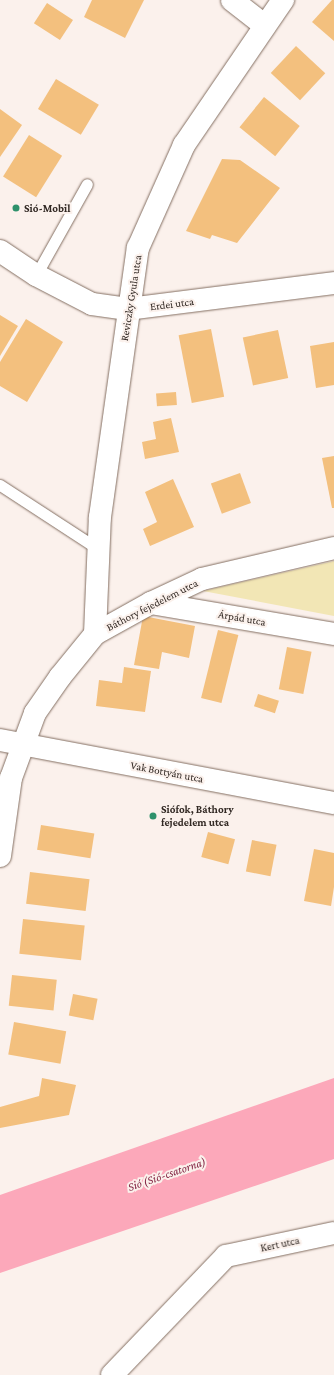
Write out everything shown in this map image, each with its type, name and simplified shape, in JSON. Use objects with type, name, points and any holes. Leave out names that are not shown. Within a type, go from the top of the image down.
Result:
[{"type":"street","points":[[232,0],[264,25]]},
{"type":"street","name":"Reviczky Gyula utca","points":[[95,634],[98,549],[128,309],[138,248],[184,145],[264,25],[283,0]]},
{"type":"street","name":"Erdei utca","points":[[0,252],[36,275],[92,304],[128,309],[334,283]]},
{"type":"street","name":"Báthory fejedelem utca","points":[[0,856],[11,778],[35,713],[60,677],[95,634],[151,603],[202,579],[334,548]]},
{"type":"street","name":"Árpád utca","points":[[151,603],[334,634]]},
{"type":"street","name":"Vak Bottyán utca","points":[[0,740],[334,803]]},
{"type":"street","name":"Kert utca","points":[[112,1375],[226,1256],[334,1233]]},
{"type":"lane","points":[[36,275],[87,184]]},
{"type":"lane","points":[[0,485],[98,549]]},
{"type":"shaded area","points":[[334,561],[334,616],[203,591]]},
{"type":"water","name":"Sió (Sió-csatorna)","points":[[334,1078],[334,1159],[0,1273],[0,1195]]},
{"type":"building","points":[[92,0],[144,0],[125,38],[84,17]]},
{"type":"building","points":[[332,0],[334,0],[334,41],[312,22]]},
{"type":"building","points":[[47,3],[73,20],[60,40],[34,23]]},
{"type":"building","points":[[296,46],[325,73],[300,100],[271,73]]},
{"type":"building","points":[[56,79],[99,105],[81,135],[38,109]]},
{"type":"building","points":[[264,97],[300,126],[275,156],[239,127]]},
{"type":"building","points":[[0,109],[22,125],[0,157]]},
{"type":"building","points":[[29,135],[62,156],[36,197],[3,177]]},
{"type":"building","points":[[222,159],[240,160],[280,188],[237,243],[212,235],[210,239],[186,231]]},
{"type":"building","points":[[0,315],[18,326],[0,356]]},
{"type":"building","points":[[26,319],[63,342],[27,402],[0,386],[0,362]]},
{"type":"building","points":[[211,329],[224,397],[192,403],[179,335]]},
{"type":"building","points":[[278,330],[288,378],[253,385],[243,337]]},
{"type":"building","points":[[334,342],[334,385],[316,388],[310,346]]},
{"type":"building","points":[[176,392],[177,405],[157,406],[156,393]]},
{"type":"building","points":[[171,418],[179,452],[145,459],[142,442],[156,439],[153,422]]},
{"type":"building","points":[[334,456],[334,508],[332,508],[322,458]]},
{"type":"building","points":[[240,473],[251,503],[222,514],[211,484]]},
{"type":"building","points":[[173,479],[194,527],[150,546],[143,529],[157,522],[145,492]]},
{"type":"building","points":[[143,616],[195,626],[189,658],[162,652],[159,669],[134,665]]},
{"type":"building","points":[[218,630],[238,635],[221,703],[201,698]]},
{"type":"building","points":[[287,647],[312,652],[303,694],[279,689]]},
{"type":"building","points":[[124,667],[151,671],[145,712],[96,706],[99,680],[122,683]]},
{"type":"building","points":[[258,694],[279,701],[275,713],[254,706]]},
{"type":"building","points":[[41,825],[94,833],[90,858],[37,850]]},
{"type":"building","points":[[208,832],[235,839],[228,864],[201,857]]},
{"type":"building","points":[[252,840],[277,845],[270,876],[246,871]]},
{"type":"building","points":[[314,849],[334,853],[334,887],[331,906],[304,901]]},
{"type":"building","points":[[30,872],[90,879],[86,911],[26,904]]},
{"type":"building","points":[[23,919],[85,925],[81,960],[19,954]]},
{"type":"building","points":[[12,975],[57,980],[54,1011],[9,1006]]},
{"type":"building","points":[[73,994],[98,999],[93,1020],[69,1016]]},
{"type":"building","points":[[14,1022],[66,1031],[60,1064],[8,1054]]},
{"type":"building","points":[[42,1078],[76,1085],[69,1115],[0,1128],[0,1107],[39,1096]]},
{"type":"place","name":"Sió-Mobil","points":[[16,208]]},
{"type":"place","name":"Siófok, Báthory fejedelem utca","points":[[153,816]]}]
